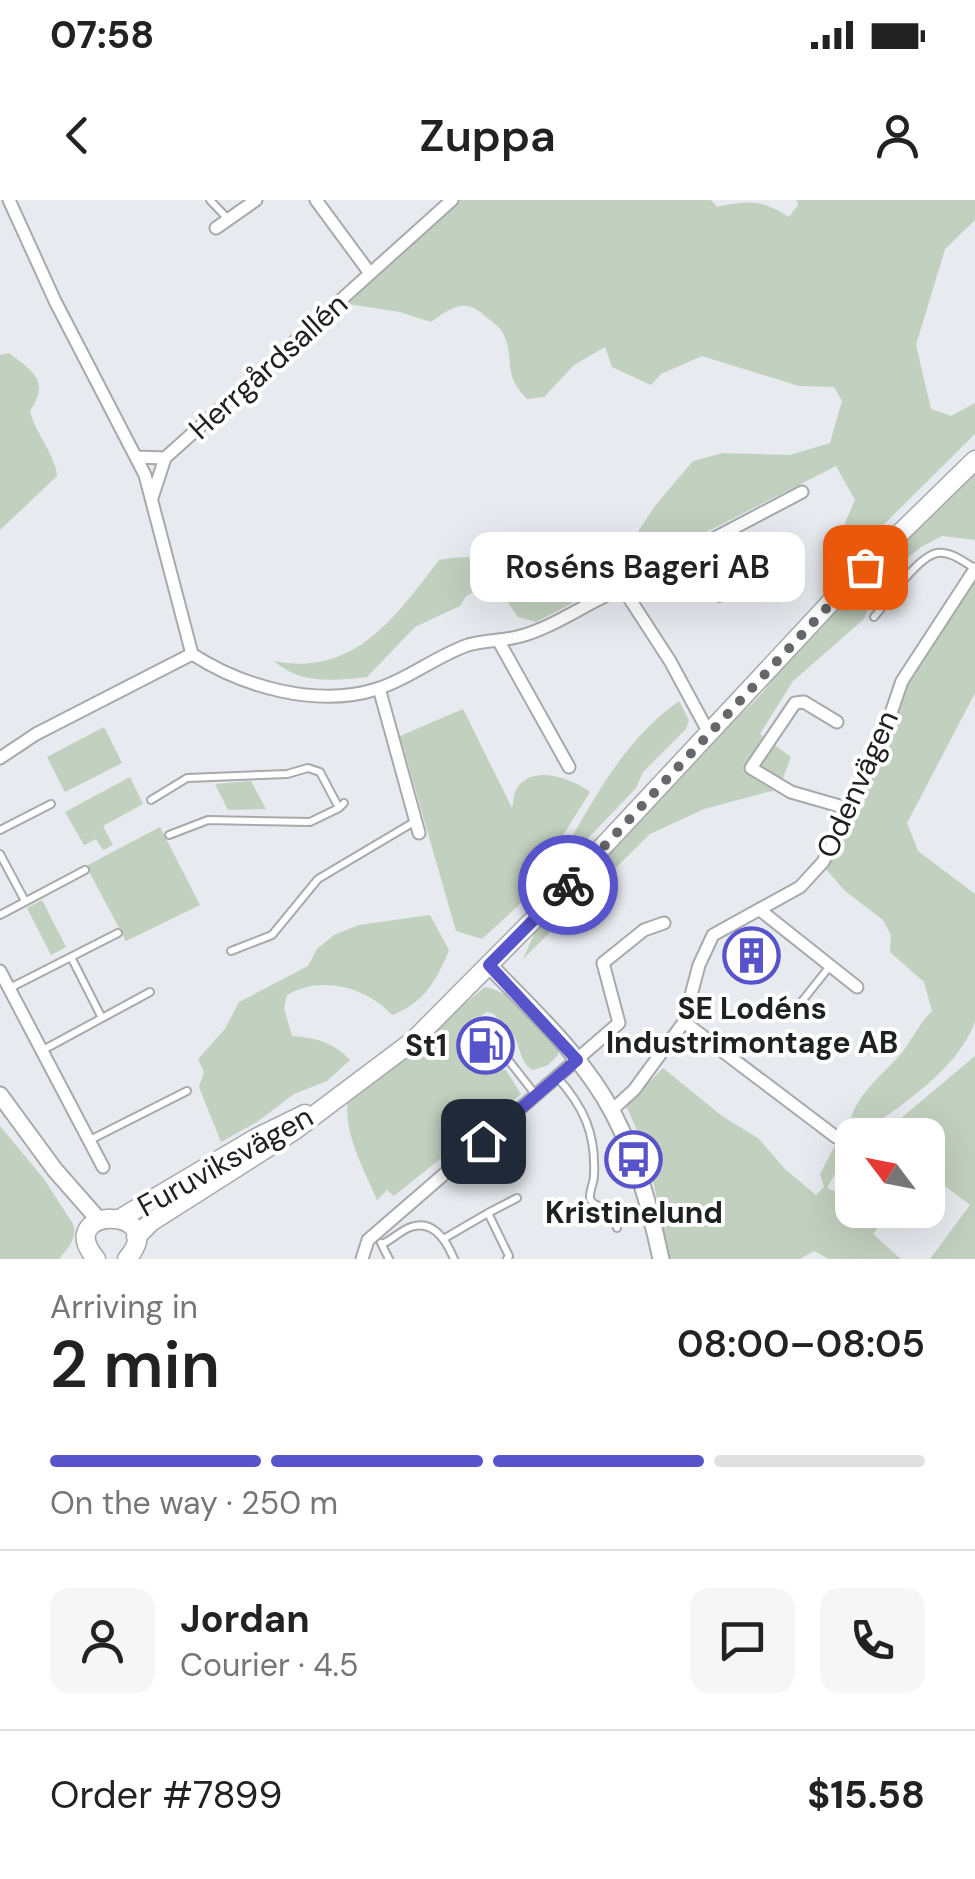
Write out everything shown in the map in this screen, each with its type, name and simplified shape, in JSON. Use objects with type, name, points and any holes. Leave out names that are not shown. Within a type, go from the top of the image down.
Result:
[{"type":"main road","name":"Furuviksvägen","points":[[136,1238],[151,1222],[292,1132],[413,1041],[858,573],[975,460]]},
{"type":"main road","name":"Furuviksvägen","points":[[122,1218],[256,1138],[329,1104]]},
{"type":"main road","points":[[74,1259],[92,1229],[110,1216],[122,1218],[136,1238],[127,1259]]},
{"type":"main road","points":[[92,1229],[96,1259]]},
{"type":"street","points":[[9,200],[55,301],[136,457],[152,498],[192,654],[233,677],[282,690],[341,694],[378,688],[464,646],[533,632],[605,596]]},
{"type":"street","points":[[216,228],[256,200]]},
{"type":"street","name":"Herrgårdsallén","points":[[316,200],[370,272]]},
{"type":"street","name":"Herrgårdsallén","points":[[166,458],[452,200]]},
{"type":"street","points":[[136,457],[166,458],[152,498]]},
{"type":"street","points":[[709,733],[670,661],[622,587],[802,492]]},
{"type":"street","name":"Odenvägen","points":[[612,1110],[634,1090],[684,1022],[698,965],[710,939],[723,926],[760,910],[800,887],[814,874],[876,754],[902,681],[975,569]]},
{"type":"street","points":[[498,640],[569,767]]},
{"type":"street","points":[[0,758],[36,734],[192,654]]},
{"type":"street","points":[[378,688],[417,827]]},
{"type":"street","points":[[837,722],[804,702],[795,702],[751,768],[791,792],[850,809]]},
{"type":"street","points":[[760,910],[857,987]]},
{"type":"street","points":[[362,1259],[365,1244],[379,1238],[620,1023],[603,963],[644,930],[664,923]]},
{"type":"street","points":[[489,965],[577,1060],[612,1110],[643,1186],[661,1259]]},
{"type":"street","points":[[0,971],[103,1167]]},
{"type":"street","points":[[684,1022],[835,1136]]},
{"type":"street","points":[[0,1095],[74,1192],[92,1229]]},
{"type":"lane","points":[[210,200],[227,218]]},
{"type":"lane","points":[[721,534],[728,548]]},
{"type":"lane","points":[[693,549],[719,598]]},
{"type":"lane","points":[[874,617],[924,559],[940,552],[975,569]]},
{"type":"lane","points":[[151,800],[187,778],[287,774],[308,768],[320,772],[341,805],[310,822],[208,820],[169,835]]},
{"type":"lane","points":[[0,830],[51,804]]},
{"type":"lane","points":[[230,951],[272,935],[318,879],[417,827]]},
{"type":"lane","points":[[0,854],[25,902]]},
{"type":"lane","points":[[0,914],[86,870]]},
{"type":"lane","points":[[10,989],[118,933]]},
{"type":"lane","points":[[71,957],[102,1018]]},
{"type":"lane","points":[[795,1010],[830,966]]},
{"type":"lane","points":[[42,1051],[150,992]]},
{"type":"lane","points":[[499,1048],[536,1095]]},
{"type":"lane","points":[[557,1077],[581,1106],[590,1130],[594,1179],[590,1199],[610,1210],[617,1228]]},
{"type":"lane","points":[[89,1141],[186,1091]]},
{"type":"lane","points":[[445,1238],[517,1198]]},
{"type":"lane","points":[[488,1213],[507,1259]]},
{"type":"lane","points":[[389,1259],[379,1238],[420,1226],[445,1238],[454,1259]]},
{"type":"green space","points":[[457,200],[711,200],[717,207],[763,205],[789,217],[798,205],[797,200],[975,200],[975,220],[945,249],[916,345],[931,409],[951,416],[975,403],[975,434],[843,565],[840,534],[855,500],[836,466],[622,575],[615,569],[604,572],[609,582],[601,588],[536,622],[518,617],[497,586],[485,586],[466,596],[460,606],[415,627],[367,677],[330,680],[294,674],[274,661],[303,664],[350,651],[389,621],[439,560],[472,557],[494,564],[534,603],[619,560],[655,506],[693,461],[723,453],[790,455],[830,443],[842,401],[834,387],[799,386],[702,356],[661,374],[651,385],[612,367],[605,347],[574,365],[544,397],[527,399],[511,373],[503,333],[472,307],[459,306],[431,322],[400,312],[342,303]]},
{"type":"green space","points":[[9,353],[26,366],[39,384],[30,411],[57,476],[0,530],[0,355]]},
{"type":"green space","points":[[975,467],[975,540],[942,536],[900,564],[871,601],[863,620],[793,681],[760,734],[791,757],[779,789],[704,809],[650,834],[523,959],[539,923],[715,735],[762,693],[782,662]]},
{"type":"green space","points":[[975,577],[975,693],[907,823],[918,851],[975,894],[975,1022],[955,1056],[910,1099],[884,1118],[852,1118],[867,1090],[904,1050],[932,1011],[924,982],[890,952],[891,935],[883,920],[845,891],[826,869],[849,822],[864,806],[867,780],[886,755],[908,682]]},
{"type":"green space","points":[[679,701],[689,720],[686,729],[549,879],[621,759],[657,718]]},
{"type":"green space","points":[[463,709],[512,808],[515,792],[530,777],[562,778],[590,792],[521,903],[482,939],[456,931],[400,736]]},
{"type":"green space","points":[[104,727],[122,763],[65,792],[47,757]]},
{"type":"green space","points":[[130,777],[143,804],[103,826],[113,845],[103,850],[96,839],[84,845],[65,812]]},
{"type":"green space","points":[[251,781],[266,809],[228,810],[215,784]]},
{"type":"green space","points":[[160,827],[200,905],[126,941],[86,866]]},
{"type":"green space","points":[[42,900],[66,947],[51,955],[27,908]]},
{"type":"green space","points":[[430,915],[449,950],[428,990],[403,1010],[392,1015],[369,997],[328,985],[287,995],[284,1008],[292,1036],[324,1042],[350,1060],[327,1081],[294,1094],[257,1122],[221,1142],[199,1087],[204,1072],[198,1059],[225,1029],[239,1002],[308,966],[317,949],[334,935],[359,925]]},
{"type":"green space","points":[[485,987],[525,1010],[558,1045],[558,1055],[548,1065],[533,1070],[525,1063],[510,1030],[494,1014],[487,1012],[478,1018],[468,1029],[463,1044],[483,1067],[506,1070],[521,1094],[394,1196],[387,1190],[377,1200],[352,1138],[348,1100]]},
{"type":"green space","points":[[975,1056],[975,1259],[930,1259],[970,1205],[945,1186],[945,1118],[901,1118]]},
{"type":"green space","points":[[663,1068],[722,1116],[758,1138],[785,1169],[816,1195],[824,1187],[820,1174],[835,1145],[835,1174],[827,1188],[835,1190],[835,1228],[878,1228],[873,1234],[901,1259],[829,1259],[814,1251],[800,1259],[668,1259],[648,1162],[626,1106]]},
{"type":"green space","points":[[0,1126],[44,1179],[73,1224],[73,1238],[59,1259],[0,1259]]},
{"type":"way so far","points":[[568,885],[865,567]]},
{"type":"place","name":"Roséns Bageri AB","points":[[865,567]]},
{"type":"place","name":"SE Lodéns Industrimontage AB","points":[[752,956]]},
{"type":"place","name":"St1","points":[[486,1045]]},
{"type":"place","name":"Kristinelund","points":[[634,1160]]},
{"type":"route","points":[[483,1141],[577,1060],[489,965],[568,885]]}]
